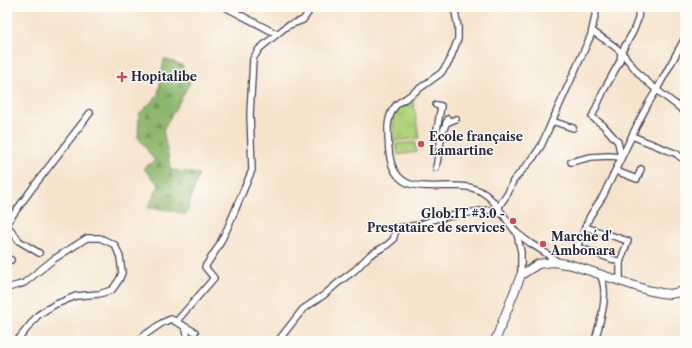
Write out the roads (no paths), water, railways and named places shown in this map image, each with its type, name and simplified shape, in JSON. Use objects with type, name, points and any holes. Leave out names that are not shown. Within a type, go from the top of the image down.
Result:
[{"type":"main road","points":[[495,341],[521,275],[538,264],[547,262],[572,265],[647,290],[661,293],[670,294],[685,291]]},
{"type":"street","points":[[225,7],[277,34]]},
{"type":"street","points":[[176,322],[214,278],[204,267],[218,247],[228,227],[252,170],[250,114],[254,59],[259,49],[287,26],[303,20],[312,7]]},
{"type":"street","points":[[454,7],[458,27],[458,39],[449,62],[442,73],[405,99],[398,102],[391,111],[388,125],[388,148],[392,166],[396,175],[401,180],[411,184],[425,186],[471,187],[486,195],[498,208],[517,234],[521,252],[521,275]]},
{"type":"street","points":[[498,208],[508,193],[513,181],[533,158],[541,146],[592,31],[597,7]]},
{"type":"street","points":[[621,157],[618,142],[603,126],[592,118],[604,90],[620,61],[621,53],[633,32],[638,19],[640,7]]},
{"type":"street","points":[[592,31],[611,43],[656,91],[685,112]]},
{"type":"street","points":[[620,262],[577,247],[590,216],[603,196],[648,104],[685,38]]},
{"type":"street","points":[[436,104],[441,106],[436,136],[440,139]]},
{"type":"street","points":[[39,253],[18,241],[7,224],[34,186],[90,114]]},
{"type":"street","points":[[436,168],[440,139],[447,121],[456,119]]},
{"type":"street","points":[[552,121],[573,128]]},
{"type":"street","points":[[632,136],[677,154],[680,157]]},
{"type":"street","points":[[571,162],[591,157],[621,157]]},
{"type":"street","points":[[616,171],[637,179],[641,169]]},
{"type":"street","points":[[278,341],[303,310],[324,296],[355,270],[370,254],[393,240],[398,228],[419,225],[435,219],[468,212],[488,210],[502,214]]},
{"type":"street","points":[[585,227],[628,241],[620,262],[620,281]]},
{"type":"street","points":[[517,234],[560,263]]},
{"type":"street","points":[[7,288],[24,283],[54,259],[87,238],[100,238],[114,246],[120,257],[122,273],[112,290],[99,294],[76,296],[54,305],[38,316],[17,341]]},
{"type":"street","points":[[595,341],[603,308],[604,291],[600,274]]},
{"type":"street","points":[[136,341],[162,323],[171,319],[194,332]]},
{"type":"street","points":[[184,326],[187,333],[187,341]]},
{"type":"place","name":"Hopitalibe","points":[[122,77]]},
{"type":"place","name":"Ecole française Lamartine","points":[[421,144]]},
{"type":"place","name":"Glob.IT #3.0 - Prestataire de services","points":[[513,221]]},
{"type":"place","name":"Marché d' Ambonara","points":[[543,244]]}]
